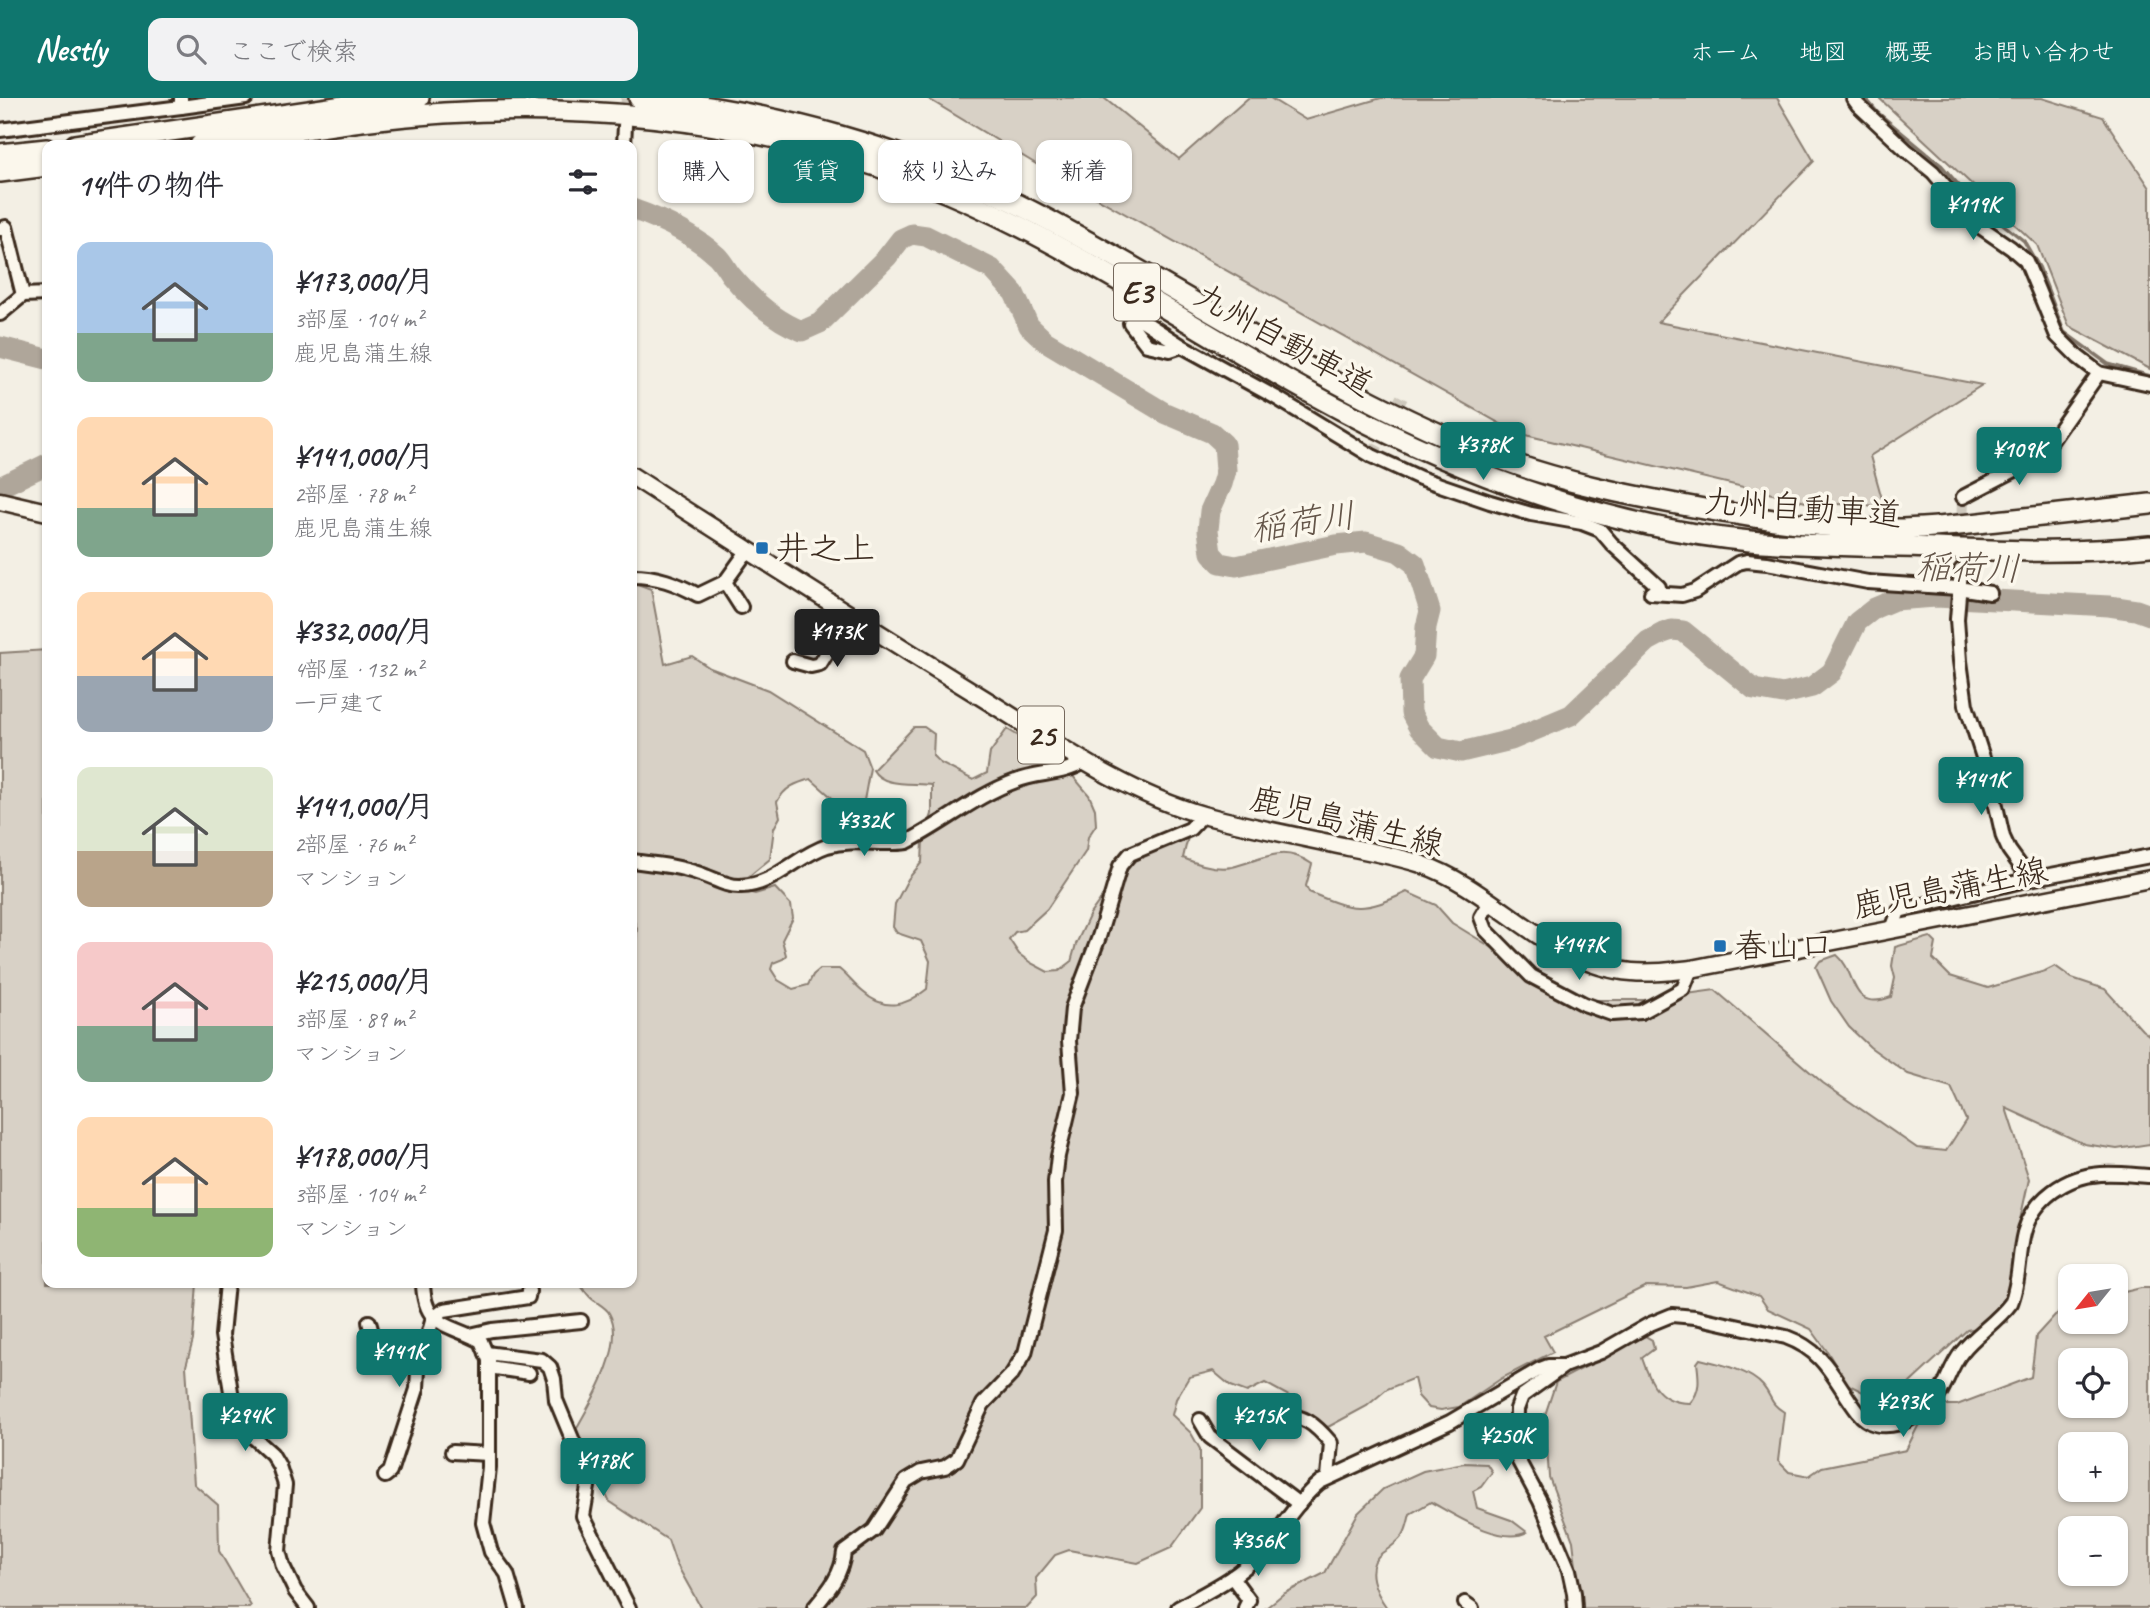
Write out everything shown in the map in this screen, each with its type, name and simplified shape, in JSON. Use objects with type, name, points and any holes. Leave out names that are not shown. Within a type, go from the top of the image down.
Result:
[{"type":"highway","points":[[109,140],[344,106],[419,98]]},
{"type":"highway","name":"九州自動車道","points":[[639,98],[761,116],[836,135],[970,183],[1094,245],[1281,353],[1414,424],[1550,476],[1670,503],[1837,528],[1951,526],[2150,504]]},
{"type":"highway","name":"九州自動車道","points":[[235,140],[428,114],[537,110],[675,119],[758,134],[832,152],[912,179],[963,200],[1019,226],[1085,262],[1340,409],[1405,442],[1472,471],[1544,497],[1677,530],[1747,540],[2025,552],[2150,546]]},
{"type":"highway","points":[[0,154],[42,150]]},
{"type":"highway","points":[[0,172],[42,167]]},
{"type":"main road","name":"鹿児島蒲生線","points":[[637,480],[1117,781],[1162,802],[1203,815],[1423,865],[1460,882],[1550,944],[1573,956],[1608,968],[1631,972],[1691,969],[2150,879]]},
{"type":"main road","points":[[0,501],[42,511]]},
{"type":"street","points":[[0,130],[181,103],[246,98]]},
{"type":"street","points":[[1853,98],[1906,150],[1933,172],[1979,226],[2026,261],[2057,335],[2078,357],[2099,373],[2150,384]]},
{"type":"street","points":[[624,140],[625,125]]},
{"type":"street","points":[[0,229],[6,228],[23,295]]},
{"type":"street","points":[[0,314],[23,295],[42,294]]},
{"type":"street","points":[[1182,346],[1275,397],[1372,456],[1420,478],[1490,502],[1582,523],[1600,530],[1658,587],[1650,593],[1682,595],[1695,591],[1747,561],[1868,582],[1990,593]]},
{"type":"street","points":[[1963,497],[2042,454],[2099,373]]},
{"type":"street","points":[[637,576],[660,578],[680,584],[698,595],[725,582],[748,550]]},
{"type":"street","points":[[1961,570],[1957,618],[1966,705],[1990,779],[2003,837],[2030,879]]},
{"type":"street","points":[[725,582],[741,607]]},
{"type":"street","points":[[793,661],[811,666],[820,664],[851,614]]},
{"type":"street","points":[[637,862],[671,865],[727,884],[741,886],[770,880],[808,854],[824,847],[843,842],[907,842],[990,793],[1018,780],[1072,769],[1084,762]]},
{"type":"street","points":[[814,1608],[834,1582],[843,1565],[844,1552],[874,1530],[906,1481],[920,1472],[944,1467],[957,1459],[983,1404],[1012,1374],[1025,1353],[1056,1230],[1055,1181],[1058,1156],[1073,1093],[1069,1041],[1072,1008],[1099,937],[1121,866],[1130,854],[1190,829],[1203,815]]},
{"type":"street","points":[[1892,929],[1899,911],[2030,879],[2150,856]]},
{"type":"street","points":[[1490,902],[1481,917],[1486,930],[1531,976],[1584,1004],[1612,1014],[1641,1012],[1683,989],[1691,969]]},
{"type":"street","points":[[1575,1608],[1569,1570],[1516,1456],[1517,1409],[1522,1396],[1564,1366],[1601,1352],[1672,1315],[1695,1317],[1800,1342],[1824,1361],[1860,1415],[1872,1424],[1895,1424],[1927,1408],[1938,1396],[1953,1364],[1962,1352],[2011,1303],[2015,1293],[2024,1233],[2032,1212],[2043,1199],[2065,1183],[2086,1176],[2150,1176]]},
{"type":"street","points":[[227,1288],[222,1335],[232,1398],[241,1426],[271,1454],[279,1466],[285,1485],[279,1551],[295,1591],[309,1608]]},
{"type":"street","points":[[423,1288],[428,1312],[433,1318],[481,1341],[486,1353],[489,1367],[489,1454],[483,1523],[491,1552],[507,1574],[517,1608]]},
{"type":"street","points":[[385,1476],[390,1472],[417,1389],[419,1350],[427,1339],[433,1318],[444,1310],[528,1297],[529,1291]]},
{"type":"street","points":[[470,1335],[492,1330],[581,1321]]},
{"type":"street","points":[[369,1322],[374,1340],[419,1350]]},
{"type":"street","points":[[486,1353],[542,1360],[550,1367],[556,1400],[583,1465],[588,1487],[583,1516],[629,1608]]},
{"type":"street","points":[[1178,1608],[1232,1577],[1259,1554],[1310,1490],[1328,1477],[1450,1422],[1540,1368],[1564,1366]]},
{"type":"street","points":[[489,1367],[529,1373]]},
{"type":"street","points":[[1279,1415],[1295,1415],[1310,1421],[1331,1443],[1328,1477]]},
{"type":"street","points":[[1200,1420],[1210,1437],[1299,1504]]},
{"type":"street","points":[[452,1452],[489,1454]]},
{"type":"street","points":[[1232,1577],[1248,1600],[1245,1608]]},
{"type":"shaded area","points":[[927,98],[1104,98],[1179,159],[1248,98],[1270,98],[1306,120],[1381,98],[1777,98],[1814,161],[1658,322],[1982,385],[1870,456],[1884,506],[1810,503],[1517,433],[1106,203],[1132,203],[1132,140],[1036,140],[1036,164],[1022,156],[1022,140],[996,140]]},
{"type":"shaded area","points":[[1879,98],[2042,98],[2103,117],[2150,188],[2150,369],[2069,326],[2037,245]]},
{"type":"shaded area","points":[[637,584],[651,589],[665,664],[692,656],[710,668],[768,690],[863,750],[870,768],[863,806],[855,812],[846,810],[811,779],[800,782],[791,786],[777,802],[780,817],[774,828],[770,859],[748,877],[730,879],[707,868],[637,854]]},
{"type":"shaded area","points":[[42,650],[42,1288],[197,1288],[193,1340],[186,1366],[194,1484],[218,1505],[219,1551],[251,1606],[249,1608],[0,1608],[0,653]]},
{"type":"shaded area","points":[[914,727],[924,727],[934,734],[933,756],[940,763],[973,780],[987,773],[990,753],[1007,729],[1066,768],[1089,795],[1095,809],[1096,825],[1088,837],[1086,851],[1047,909],[1024,930],[1015,932],[1009,939],[1019,954],[1048,972],[1059,971],[1071,962],[1090,914],[1129,860],[1179,837],[1188,837],[1183,858],[1213,867],[1226,868],[1272,855],[1291,855],[1312,864],[1306,886],[1309,892],[1337,903],[1358,907],[1379,904],[1407,892],[1436,905],[1452,923],[1519,964],[1590,1000],[1644,1000],[1715,990],[1823,1083],[1917,1148],[1946,1151],[1966,1120],[1951,1087],[1908,1074],[1870,1047],[1849,1027],[1831,1001],[1816,967],[1820,961],[1837,955],[1844,962],[1856,988],[1867,1000],[1891,997],[1895,978],[1892,966],[1895,947],[1930,937],[1936,943],[1933,959],[1950,976],[1988,988],[2055,966],[2072,978],[2105,989],[2150,1036],[2150,1144],[2117,1149],[2084,1144],[2006,1108],[2029,1179],[2015,1243],[2008,1322],[1967,1330],[1910,1383],[1889,1396],[1869,1395],[1847,1384],[1811,1329],[1768,1309],[1759,1296],[1718,1281],[1686,1287],[1646,1286],[1544,1336],[1553,1352],[1502,1378],[1459,1407],[1441,1410],[1429,1408],[1418,1396],[1414,1378],[1387,1389],[1367,1406],[1328,1427],[1301,1411],[1289,1396],[1265,1383],[1247,1392],[1231,1386],[1213,1371],[1189,1377],[1176,1399],[1172,1415],[1191,1433],[1200,1449],[1200,1508],[1171,1548],[1138,1563],[1069,1550],[1055,1555],[1036,1578],[1037,1597],[1027,1608],[701,1608],[676,1563],[668,1540],[609,1501],[576,1429],[605,1372],[614,1340],[609,1313],[582,1288],[637,1288],[637,866],[659,867],[755,894],[775,888],[791,905],[793,918],[782,940],[786,955],[773,963],[771,969],[778,980],[793,989],[808,985],[820,969],[839,969],[871,998],[887,1004],[903,1003],[927,989],[930,961],[921,941],[897,933],[893,927],[895,904],[908,879],[922,862],[923,841],[932,814],[932,785],[891,782],[878,776],[873,770]]},
{"type":"shaded area","points":[[2150,1288],[2150,1608],[1581,1608],[1573,1541],[1549,1477],[1545,1415],[1556,1382],[1645,1336],[1652,1340],[1654,1349],[1642,1358],[1645,1368],[1658,1391],[1671,1400],[1690,1403],[1694,1398],[1698,1389],[1697,1363],[1700,1359],[1734,1368],[1757,1380],[1776,1406],[1784,1412],[1778,1461],[1789,1472],[1809,1476],[1822,1467],[1906,1450],[1918,1426],[1942,1405],[1957,1405],[2031,1377],[2036,1336],[2058,1313],[2058,1334],[2128,1334],[2128,1291]]},
{"type":"shaded area","points":[[1464,1463],[1487,1464],[1492,1472],[1481,1487],[1473,1491],[1477,1508],[1511,1520],[1527,1532],[1504,1535],[1491,1532],[1431,1502],[1410,1514],[1403,1535],[1376,1559],[1373,1565],[1373,1580],[1387,1608],[1266,1608],[1283,1594],[1325,1573],[1358,1513],[1383,1489],[1423,1471]]},
{"type":"waterway","points":[[1865,98],[1877,112],[1941,165],[1969,197],[2024,241],[2039,267],[2064,332],[2108,364],[2150,376]]},
{"type":"waterway","name":"稲荷川","points":[[637,211],[698,241],[717,256],[737,283],[762,307],[781,321],[802,331],[820,323],[887,257],[901,239],[912,234],[926,236],[992,269],[1014,293],[1029,326],[1045,341],[1165,413],[1212,433],[1224,444],[1226,470],[1210,511],[1208,530],[1211,553],[1220,563],[1236,566],[1336,545],[1366,542],[1399,552],[1415,564],[1430,611],[1424,656],[1410,679],[1411,713],[1419,728],[1438,747],[1461,752],[1511,740],[1571,715],[1648,641],[1672,630],[1683,631],[1754,689],[1783,694],[1812,687],[1832,672],[1857,622],[1875,608],[1894,600],[1936,597],[2109,606],[2150,615]]},
{"type":"waterway","name":"稲荷川","points":[[0,347],[42,358]]},
{"type":"waterway","points":[[0,487],[42,466]]},
{"type":"tunnel","points":[[625,122],[627,98]]},
{"type":"tunnel","points":[[1372,456],[1403,395]]},
{"type":"tunnel","points":[[1961,570],[1963,497]]},
{"type":"place","name":"井之上","points":[[762,548]]},
{"type":"place","name":"春山口","points":[[1720,946]]}]
